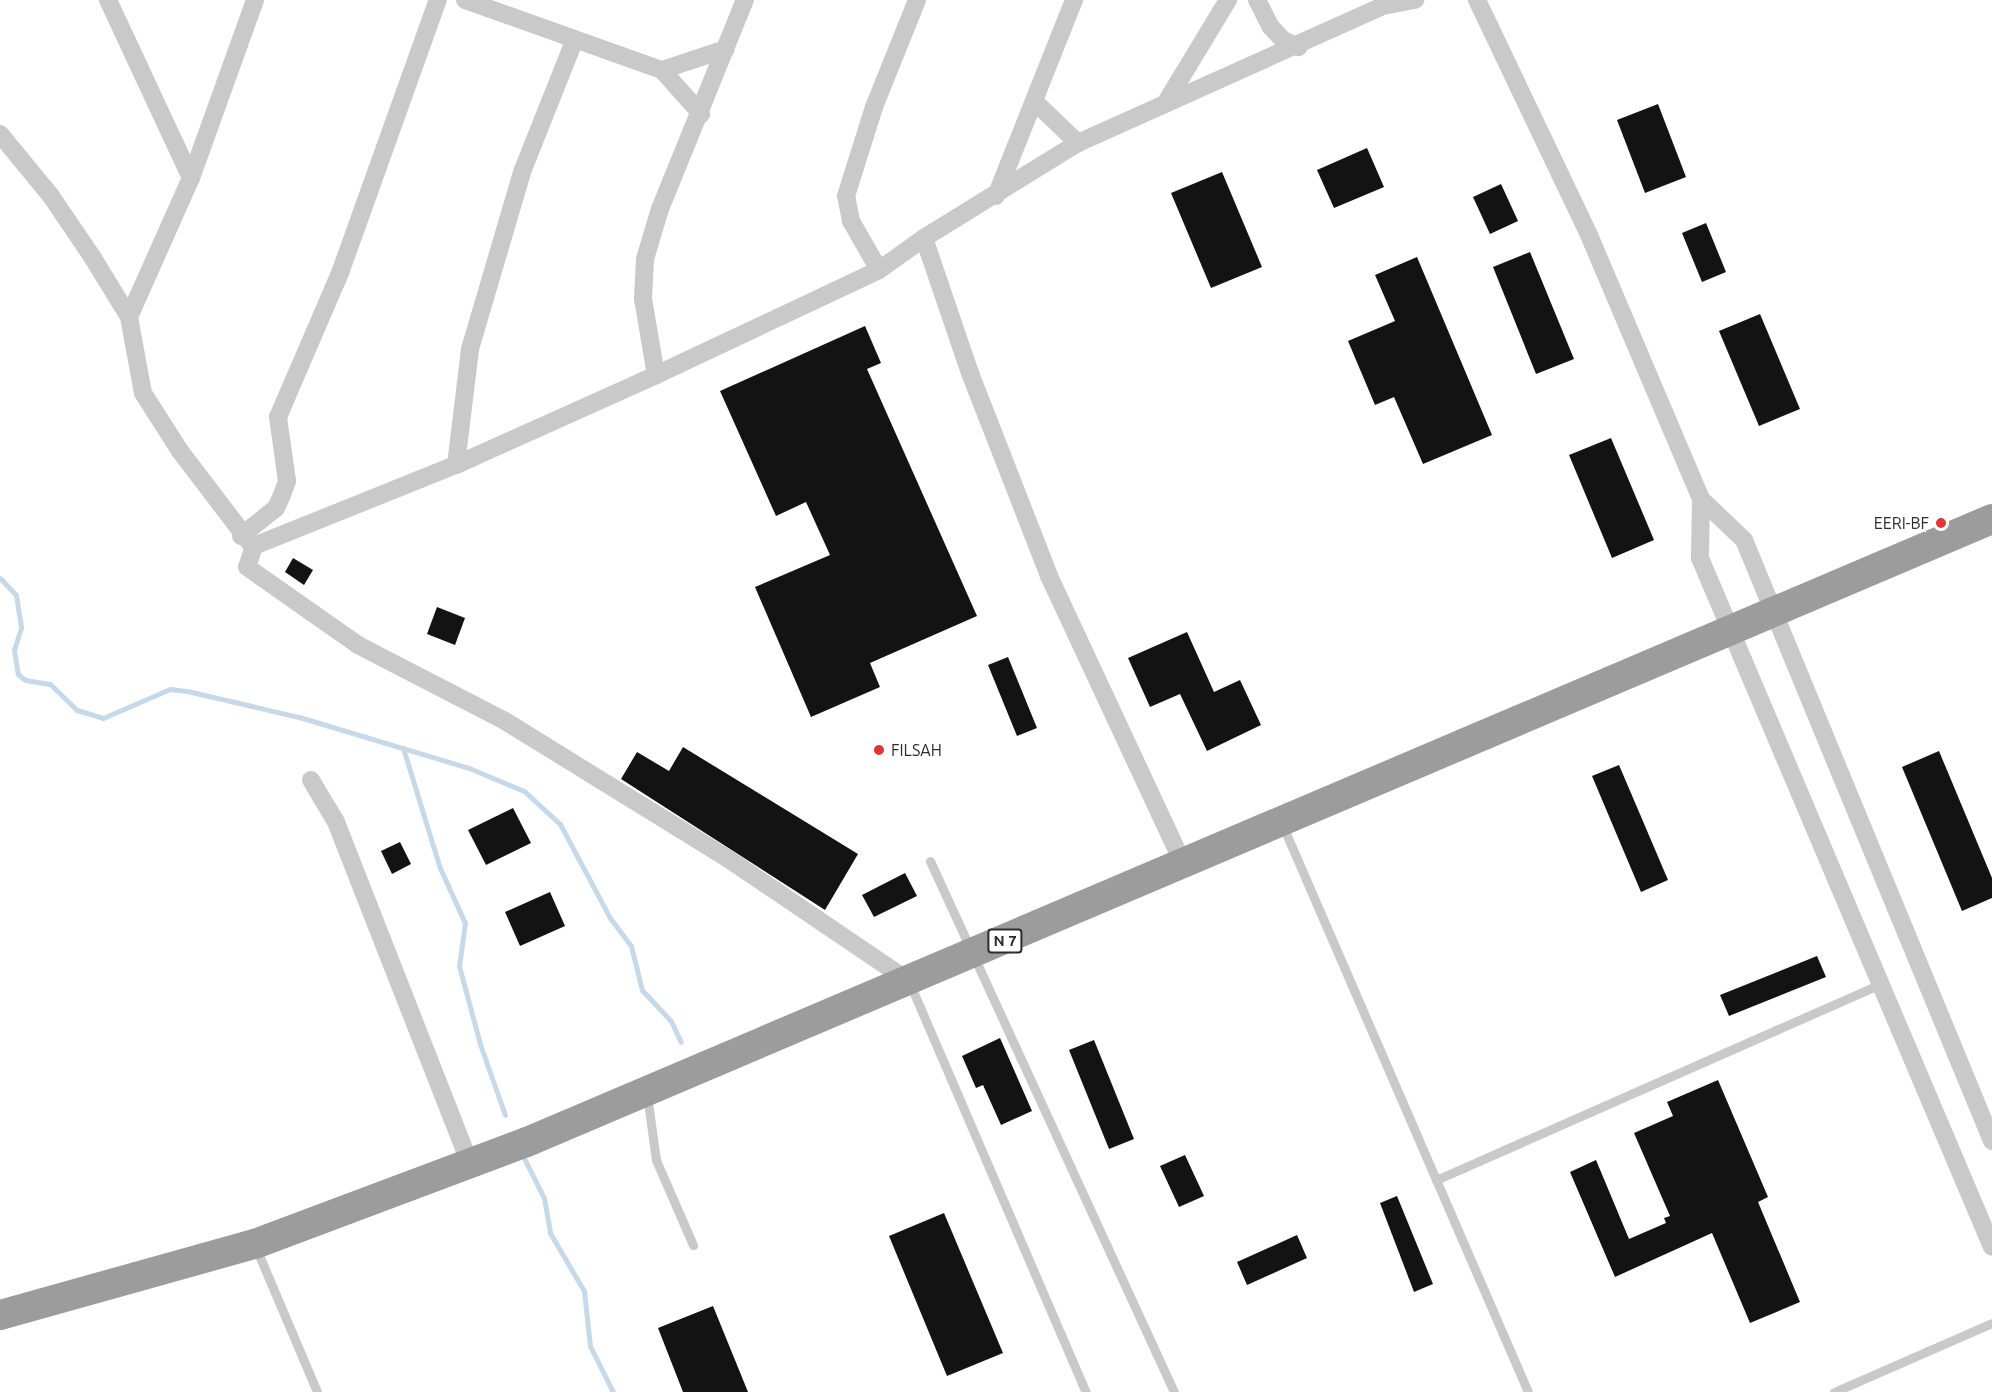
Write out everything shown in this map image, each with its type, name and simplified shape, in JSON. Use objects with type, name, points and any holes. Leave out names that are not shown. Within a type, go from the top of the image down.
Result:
[{"type":"highway","name":"N 7","points":[[0,1315],[255,1244],[469,1161],[527,1142],[1282,823],[1729,628],[1992,519]]},
{"type":"street","points":[[108,0],[191,178]]},
{"type":"street","points":[[129,317],[191,178],[255,0]]},
{"type":"street","points":[[247,541],[276,508],[287,481],[278,417],[340,273],[438,0]]},
{"type":"street","points":[[465,0],[574,41],[662,70],[701,114]]},
{"type":"street","points":[[656,375],[643,298],[645,259],[660,209],[701,114],[745,0]]},
{"type":"street","points":[[879,270],[856,230],[846,196],[870,117],[917,0]]},
{"type":"street","points":[[996,196],[1074,0]]},
{"type":"street","points":[[1165,104],[1228,0]]},
{"type":"street","points":[[1257,0],[1270,26],[1283,40],[1298,47]]},
{"type":"street","points":[[247,541],[456,465],[656,375],[879,270],[924,238],[996,196],[1078,143],[1298,47],[1383,6],[1415,0]]},
{"type":"street","points":[[1477,0],[1589,235],[1701,500],[1700,558],[1883,983],[1992,1247]]},
{"type":"street","points":[[456,465],[470,349],[522,172],[574,41]]},
{"type":"street","points":[[662,70],[726,49]]},
{"type":"street","points":[[1034,101],[1078,143]]},
{"type":"street","points":[[0,134],[51,196],[129,317],[143,393],[247,541],[247,567],[357,645],[505,721],[727,858],[909,981]]},
{"type":"street","points":[[924,238],[970,373],[1049,576],[1184,864]]},
{"type":"street","points":[[1701,500],[1744,540],[1775,609],[1992,1141]]},
{"type":"street","points":[[311,780],[336,822],[469,1161]]},
{"type":"lane","points":[[1282,823],[1528,1392]]},
{"type":"lane","points":[[930,861],[1174,1392]]},
{"type":"lane","points":[[909,981],[1086,1392]]},
{"type":"lane","points":[[1436,1180],[1883,983]]},
{"type":"lane","points":[[646,1093],[656,1160],[693,1245]]},
{"type":"lane","points":[[255,1244],[317,1392]]},
{"type":"lane","points":[[1834,1392],[1992,1323]]},
{"type":"building","points":[[1658,104],[1686,177],[1645,193],[1617,120]]},
{"type":"building","points":[[1367,148],[1384,187],[1334,208],[1317,170]]},
{"type":"building","points":[[1222,172],[1262,267],[1211,288],[1171,193]]},
{"type":"building","points":[[1501,184],[1518,221],[1490,234],[1473,197]]},
{"type":"building","points":[[1706,223],[1726,272],[1702,282],[1682,233]]},
{"type":"building","points":[[1530,252],[1574,359],[1536,374],[1493,267]]},
{"type":"building","points":[[1417,257],[1492,435],[1423,464],[1394,397],[1375,405],[1348,341],[1395,321],[1375,275]]},
{"type":"building","points":[[1760,314],[1800,409],[1759,426],[1719,331]]},
{"type":"building","points":[[865,326],[881,363],[867,369],[977,616],[870,663],[880,687],[811,717],[755,587],[830,555],[806,502],[776,516],[720,391]]},
{"type":"building","points":[[1611,438],[1654,540],[1612,558],[1569,455]]},
{"type":"building","points":[[293,558],[313,570],[304,585],[285,572]]},
{"type":"building","points":[[437,607],[465,618],[455,645],[427,634]]},
{"type":"building","points":[[1187,632],[1214,692],[1240,680],[1261,725],[1207,751],[1180,694],[1150,707],[1128,658]]},
{"type":"building","points":[[1008,657],[1037,728],[1017,736],[988,665]]},
{"type":"building","points":[[683,747],[858,854],[825,910],[621,779],[637,752],[669,771]]},
{"type":"building","points":[[1939,751],[1992,878],[1992,898],[1962,911],[1902,767]]},
{"type":"building","points":[[1619,765],[1668,880],[1641,892],[1592,776]]},
{"type":"building","points":[[513,808],[531,843],[486,865],[468,830]]},
{"type":"building","points":[[400,842],[411,864],[392,874],[381,851]]},
{"type":"building","points":[[905,873],[917,896],[874,917],[862,895]]},
{"type":"building","points":[[550,892],[565,926],[520,946],[505,912]]},
{"type":"building","points":[[1817,956],[1826,977],[1729,1016],[1720,995]]},
{"type":"building","points":[[1000,1038],[1032,1111],[1001,1125],[983,1085],[976,1088],[962,1056]]},
{"type":"building","points":[[1094,1040],[1134,1139],[1109,1149],[1069,1050]]},
{"type":"building","points":[[1718,1080],[1768,1197],[1758,1202],[1800,1302],[1750,1323],[1712,1233],[1615,1277],[1570,1172],[1596,1160],[1629,1239],[1666,1223],[1664,1218],[1670,1216],[1634,1133],[1673,1116],[1667,1102]]},
{"type":"building","points":[[1185,1155],[1204,1196],[1179,1207],[1160,1166]]},
{"type":"building","points":[[1397,1196],[1433,1284],[1414,1292],[1380,1203]]},
{"type":"building","points":[[944,1213],[1003,1353],[947,1376],[889,1236]]},
{"type":"building","points":[[1297,1235],[1307,1258],[1247,1285],[1237,1262]]},
{"type":"building","points":[[713,1306],[748,1392],[683,1392],[658,1328]]},
{"type":"waterway","points":[[0,578],[16,595],[21,628],[14,650],[18,674],[25,680],[50,684],[77,710],[103,718],[170,689],[187,691],[299,717],[469,768],[524,791],[560,824],[610,918],[631,946],[642,990],[671,1021],[681,1042]]},
{"type":"waterway","points":[[403,748],[440,868],[465,923],[459,966],[480,1044],[505,1115]]},
{"type":"waterway","points":[[522,1154],[544,1198],[550,1233],[584,1291],[590,1346],[613,1392]]},
{"type":"place","name":"EERI-BF","points":[[1941,523]]},
{"type":"place","name":"FILSAH","points":[[879,750]]}]
